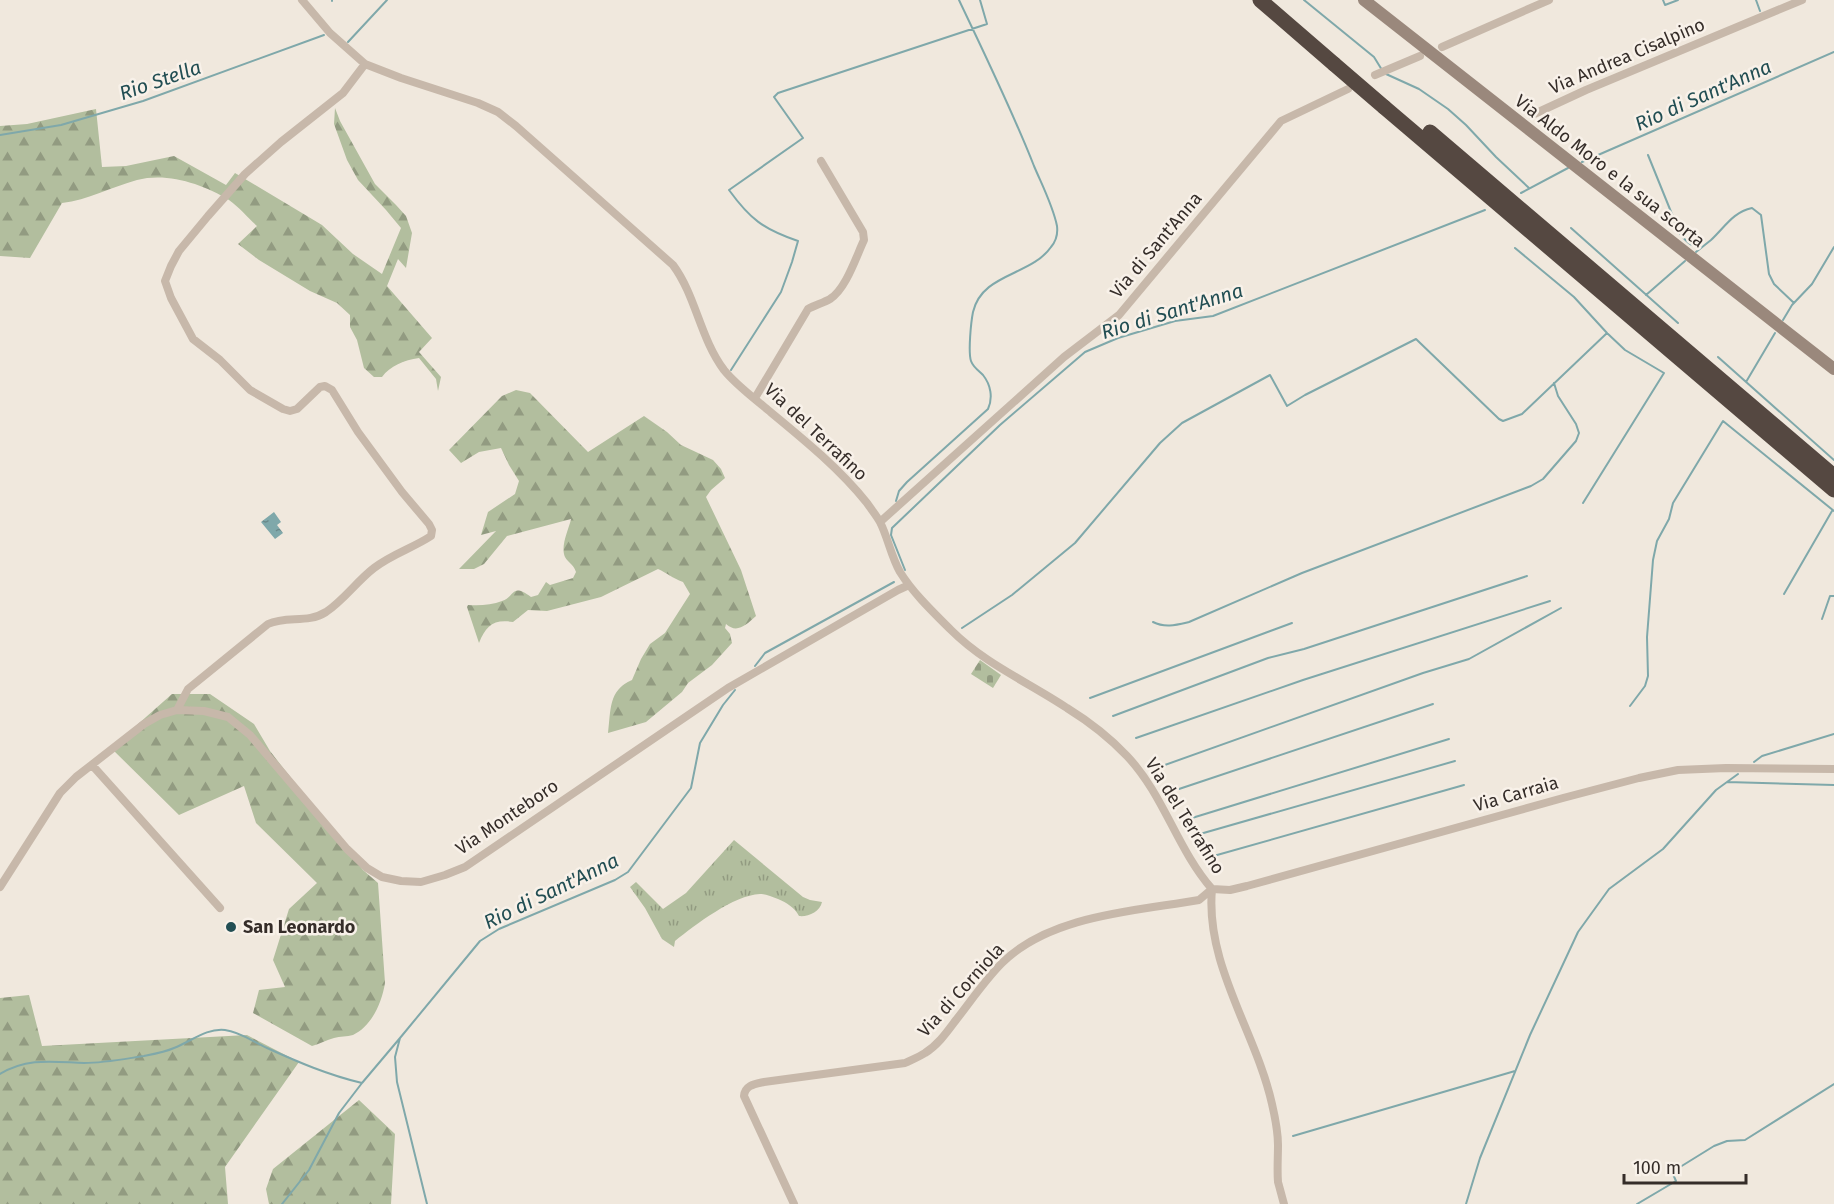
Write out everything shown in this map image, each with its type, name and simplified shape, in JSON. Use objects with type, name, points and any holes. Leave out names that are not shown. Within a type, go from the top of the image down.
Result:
[{"type":"highway","points":[[1260,0],[1338,61],[1834,476]]},
{"type":"highway","points":[[1275,0],[1338,61]]},
{"type":"highway","points":[[1387,102],[1834,490]]},
{"type":"main road","name":"Via Aldo Moro e la sua scorta","points":[[1364,0],[1834,369]]},
{"type":"street","name":"Via del Terrafino","points":[[302,0],[330,33],[365,64],[498,112],[673,265],[683,279],[699,323],[726,372],[849,481],[880,522],[894,560],[909,585],[970,647],[1018,680],[1068,708],[1128,757],[1160,801],[1187,853],[1212,889],[1212,917],[1223,969],[1259,1060],[1272,1105],[1278,1142],[1278,1180],[1284,1204]]},
{"type":"street","points":[[1442,46],[1549,0]]},
{"type":"street","name":"Via Andrea Cisalpino","points":[[1532,115],[1586,90],[1802,0]]},
{"type":"street","points":[[1381,73],[1420,56]]},
{"type":"street","points":[[177,710],[188,689],[268,624],[279,619],[314,618],[326,612],[373,569],[431,536],[432,530],[429,524],[402,492],[358,432],[332,390],[325,386],[320,387],[297,409],[291,411],[283,409],[250,390],[220,360],[193,339],[171,298],[165,281],[179,251],[245,174],[281,141],[343,93],[365,64]]},
{"type":"street","name":"Via di Sant'Anna","points":[[880,522],[1064,357],[1119,315],[1281,121],[1348,89]]},
{"type":"street","points":[[755,398],[808,309],[830,299],[840,290],[864,240],[863,232],[821,161]]},
{"type":"street","name":"Via Monteboro","points":[[0,887],[60,793],[76,777],[144,724],[160,715],[177,710],[204,711],[228,717],[250,735],[347,849],[367,868],[382,877],[401,881],[421,882],[445,875],[465,867],[728,688],[909,585]]},
{"type":"street","points":[[92,765],[220,908]]},
{"type":"street","name":"Via Carraia","points":[[1212,889],[1230,890],[1247,886],[1574,795],[1678,770],[1834,769]]},
{"type":"street","name":"Via di Corniola","points":[[794,1204],[744,1096],[750,1086],[764,1082],[905,1063],[926,1053],[942,1039],[1001,964],[1035,939],[1078,921],[1199,900],[1212,889]]},
{"type":"green space","points":[[335,108],[375,184],[406,216],[412,233],[406,268],[398,259],[387,286],[432,338],[419,352],[441,377],[438,391],[436,379],[419,358],[398,364],[382,377],[374,377],[364,368],[357,340],[350,327],[350,315],[337,303],[310,291],[259,260],[238,244],[257,226],[229,200],[208,189],[184,181],[148,178],[62,203],[30,258],[0,256],[0,126],[27,124],[96,109],[102,167],[126,166],[174,156],[226,185],[235,173],[322,225],[353,254],[382,274],[401,228],[358,180],[347,160],[334,124]]},
{"type":"green space","points":[[516,390],[530,393],[588,452],[644,416],[681,445],[713,460],[725,478],[706,497],[741,570],[756,616],[738,628],[726,624],[725,628],[730,634],[732,643],[712,665],[688,683],[682,692],[646,722],[608,733],[615,695],[624,684],[632,680],[650,644],[665,633],[690,594],[683,582],[658,569],[601,597],[547,611],[528,610],[513,622],[495,623],[484,632],[479,643],[468,605],[498,602],[516,591],[531,597],[538,595],[546,582],[550,585],[573,578],[576,572],[564,553],[564,543],[571,519],[507,536],[484,564],[474,569],[459,569],[496,531],[481,535],[488,512],[515,494],[519,481],[501,448],[479,452],[461,463],[449,450],[502,396]]},
{"type":"green space","points":[[980,660],[1001,675],[993,688],[971,674]]},
{"type":"green space","points":[[172,694],[210,694],[254,724],[270,751],[363,870],[378,883],[385,983],[371,1020],[353,1035],[336,1037],[312,1046],[253,1013],[259,990],[285,987],[273,960],[289,909],[317,883],[256,823],[244,786],[179,815],[111,748]]},
{"type":"green space","points":[[734,840],[803,897],[822,902],[821,906],[813,913],[799,916],[795,910],[778,899],[762,894],[750,896],[727,905],[704,919],[675,941],[674,947],[662,939],[630,887],[636,882],[663,909],[686,893]]},
{"type":"green space","points":[[29,995],[42,1046],[247,1035],[299,1062],[225,1167],[228,1204],[0,1204],[0,998]]},
{"type":"green space","points":[[359,1100],[395,1134],[391,1204],[269,1204],[266,1189],[273,1169]]},
{"type":"water","points":[[274,512],[281,522],[277,525],[283,533],[275,539],[261,522]]},
{"type":"waterway","name":"Rio Stella","points":[[348,42],[387,0]]},
{"type":"waterway","points":[[896,501],[899,491],[907,482],[988,409],[991,396],[989,387],[970,357],[972,317],[978,299],[996,282],[1042,257],[1053,245],[1057,235],[1055,218],[1047,196],[959,0]]},
{"type":"waterway","points":[[731,370],[781,292],[798,241],[758,222],[729,190],[803,138],[774,97],[778,93],[987,24],[980,0]]},
{"type":"waterway","points":[[1304,0],[1374,57],[1382,70]]},
{"type":"waterway","points":[[1663,0],[1665,5],[1678,0]]},
{"type":"waterway","points":[[1756,0],[1760,11]]},
{"type":"waterway","name":"Rio Stella","points":[[0,135],[61,125],[143,101],[324,35]]},
{"type":"waterway","name":"Rio di Sant'Anna","points":[[1582,162],[1834,52]]},
{"type":"waterway","points":[[1386,74],[1419,89],[1448,109],[1529,188]]},
{"type":"waterway","points":[[1648,155],[1680,234],[1691,245],[1700,247]]},
{"type":"waterway","name":"Rio di Sant'Anna","points":[[1521,193],[1568,168]]},
{"type":"waterway","points":[[1696,252],[1734,216],[1752,208],[1761,215],[1769,274],[1774,284],[1794,303]]},
{"type":"waterway","name":"Rio di Sant'Anna","points":[[905,570],[891,535],[892,528],[1000,425],[1085,352],[1118,338],[1175,321],[1213,316],[1485,210]]},
{"type":"waterway","points":[[1571,228],[1678,323]]},
{"type":"waterway","points":[[1783,320],[1792,305],[1812,284],[1834,247]]},
{"type":"waterway","points":[[1515,248],[1574,297],[1625,350],[1664,373],[1583,503]]},
{"type":"waterway","points":[[1646,295],[1685,261]]},
{"type":"waterway","points":[[962,628],[1012,595],[1075,543],[1160,443],[1182,423],[1270,375],[1287,406],[1416,339],[1503,421],[1522,414],[1607,333]]},
{"type":"waterway","points":[[1746,382],[1775,333]]},
{"type":"waterway","points":[[1718,357],[1834,460]]},
{"type":"waterway","points":[[1153,622],[1166,625],[1189,622],[1302,573],[1531,486],[1543,479],[1576,441],[1579,433],[1576,424],[1558,396],[1554,383]]},
{"type":"waterway","points":[[1630,706],[1645,686],[1648,676],[1647,637],[1653,560],[1657,541],[1669,519],[1673,503],[1723,421],[1834,511]]},
{"type":"waterway","points":[[1784,594],[1832,511]]},
{"type":"waterway","points":[[1113,716],[1268,658],[1304,649],[1527,576]]},
{"type":"waterway","name":"Rio di Sant'Anna","points":[[755,666],[765,653],[894,582]]},
{"type":"waterway","points":[[1822,619],[1830,596],[1834,596]]},
{"type":"waterway","points":[[1136,738],[1303,680],[1550,601]]},
{"type":"waterway","points":[[1162,766],[1423,673],[1469,659],[1561,608]]},
{"type":"waterway","points":[[1090,698],[1292,623]]},
{"type":"waterway","name":"Rio di Sant'Anna","points":[[427,1204],[397,1082],[395,1057],[400,1038],[480,941],[499,929],[615,880],[628,872],[691,788],[700,743],[735,690]]},
{"type":"waterway","points":[[1179,789],[1433,704]]},
{"type":"waterway","points":[[1754,762],[1762,756],[1834,734]]},
{"type":"waterway","points":[[1192,818],[1449,739]]},
{"type":"waterway","points":[[1200,834],[1455,761]]},
{"type":"waterway","points":[[1466,1204],[1480,1158],[1530,1035],[1578,932],[1609,889],[1663,849],[1716,790],[1738,774]]},
{"type":"waterway","points":[[1727,782],[1834,785]]},
{"type":"waterway","points":[[1210,857],[1464,785]]},
{"type":"waterway","points":[[0,1074],[31,1063],[92,1063],[144,1056],[171,1049],[205,1033],[225,1030],[242,1035],[313,1068],[362,1083]]},
{"type":"waterway","points":[[282,1204],[309,1170],[339,1113],[400,1038]]},
{"type":"waterway","points":[[1293,1136],[1515,1071]]},
{"type":"waterway","points":[[1637,1204],[1676,1181],[1672,1172],[1714,1146],[1727,1141],[1745,1140],[1834,1084]]},
{"type":"place","name":"San Leonardo","points":[[231,927]]}]
